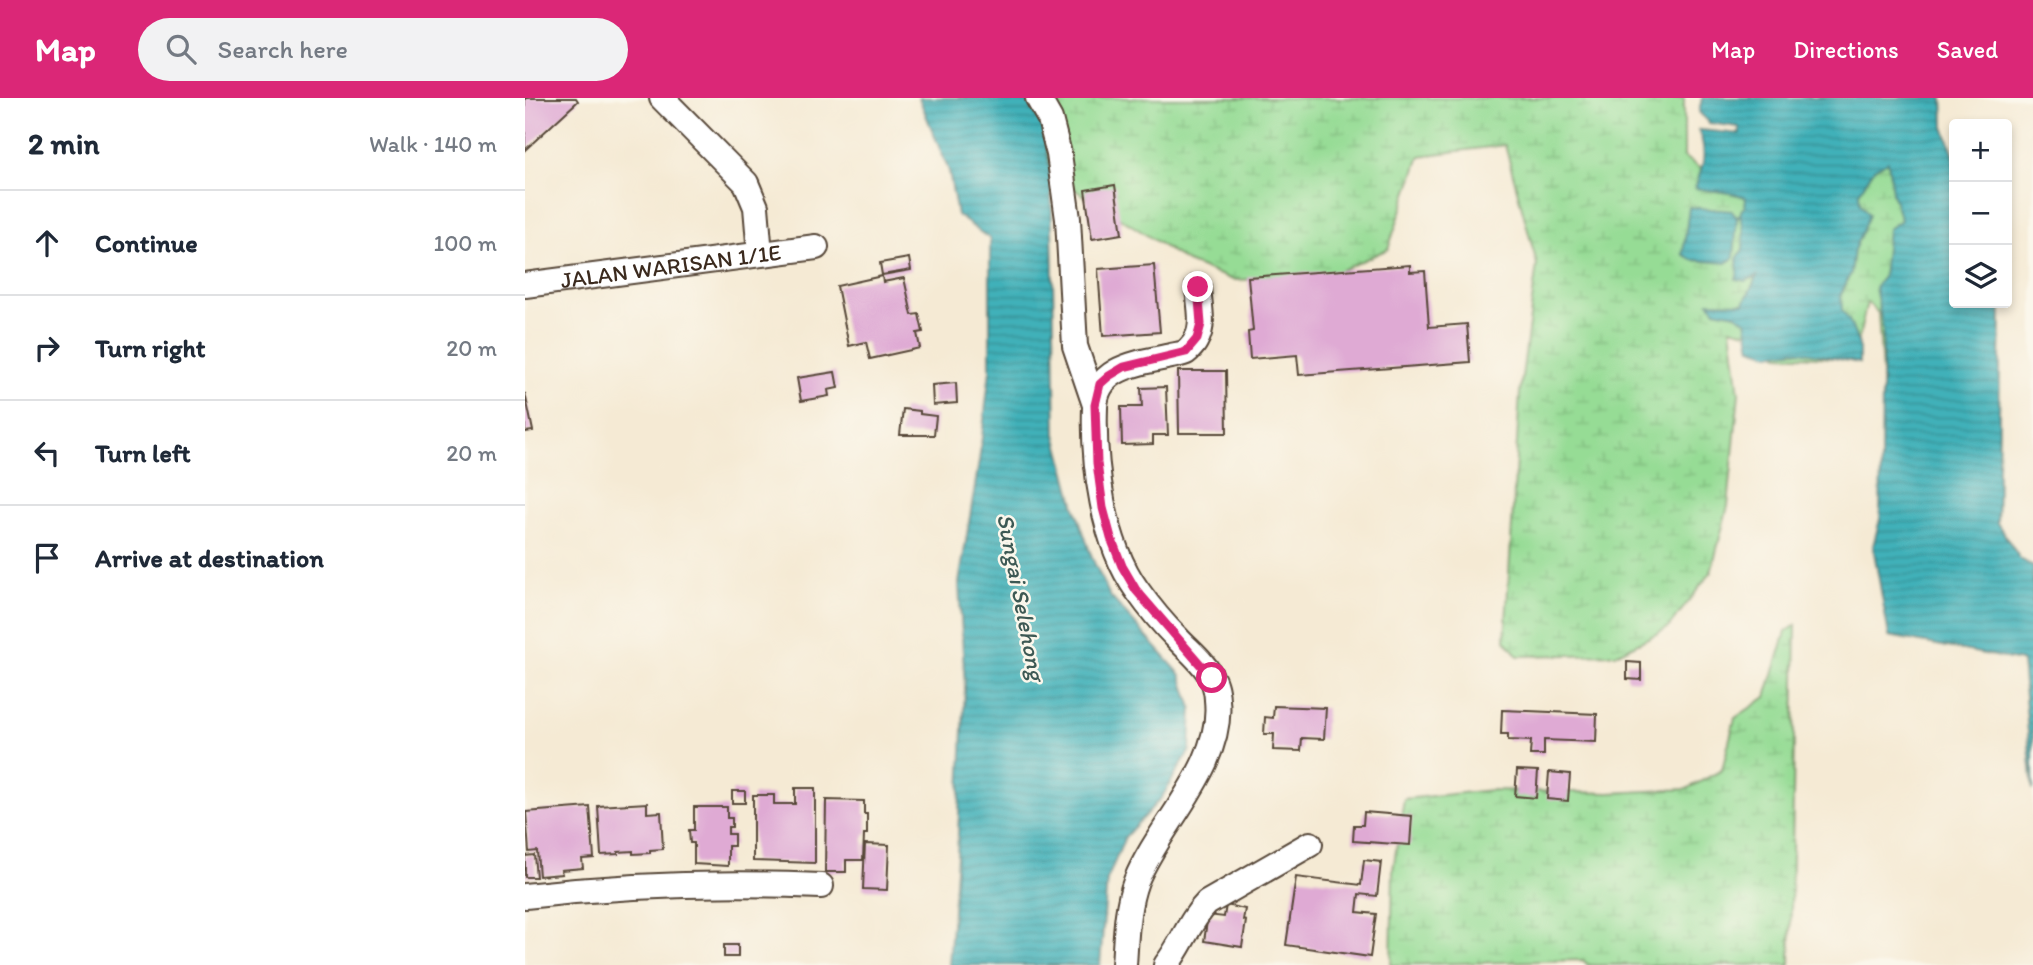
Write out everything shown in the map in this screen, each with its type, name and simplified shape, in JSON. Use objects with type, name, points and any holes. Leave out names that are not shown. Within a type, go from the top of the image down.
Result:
[{"type":"street","points":[[662,98],[746,183],[756,207],[760,254]]},
{"type":"street","points":[[1038,98],[1050,119],[1059,154],[1069,219],[1075,346],[1095,405]]},
{"type":"street","name":"JALAN WARISAN 1/1E","points":[[525,285],[816,247]]},
{"type":"street","points":[[1123,965],[1129,902],[1153,847],[1198,776],[1210,750],[1217,722],[1217,699],[1212,678],[1136,590],[1122,566],[1103,508],[1097,463],[1095,405],[1100,384],[1124,367],[1186,352],[1197,339],[1201,324],[1198,287]]},
{"type":"street","points":[[1166,965],[1195,914],[1207,903],[1310,844]]},
{"type":"street","points":[[525,896],[650,886],[821,886]]},
{"type":"green space","points":[[1032,98],[1684,98],[1684,157],[1712,177],[1943,98],[1944,127],[1949,141],[1949,308],[2001,308],[1997,523],[2020,559],[2022,661],[1889,636],[1883,387],[1878,313],[1867,302],[1854,359],[1779,355],[1758,335],[1731,328],[1739,393],[1728,506],[1711,572],[1668,628],[1616,654],[1518,656],[1505,640],[1520,392],[1537,264],[1505,145],[1420,156],[1388,249],[1326,277],[1233,280],[1187,262],[1051,175]]},
{"type":"green space","points":[[1796,625],[1790,965],[1588,965],[1583,960],[1391,965],[1393,870],[1404,799],[1491,790],[1609,793],[1687,789],[1722,770],[1735,718],[1766,697],[1786,632]]},
{"type":"water","name":"Sungai Selehong","points":[[919,98],[1026,98],[1043,128],[1051,175],[1056,434],[1075,507],[1092,558],[1110,596],[1181,675],[1192,708],[1190,750],[1162,797],[1125,837],[1107,880],[1100,965],[949,965],[965,688],[959,583],[979,462],[990,370],[990,239],[957,215],[949,171]]},
{"type":"water","points":[[1702,98],[1943,98],[1944,127],[1949,141],[1949,308],[2001,308],[1997,523],[2020,559],[2033,566],[2033,791],[2022,661],[1889,636],[1873,546],[1880,519],[1883,329],[1875,287],[1883,277],[1888,229],[1901,220],[1892,193],[1888,161],[1874,169],[1859,193],[1860,203],[1869,215],[1854,250],[1851,273],[1841,294],[1842,311],[1849,320],[1859,345],[1859,363],[1795,350],[1770,354],[1751,348],[1746,321],[1736,314],[1715,310],[1709,302],[1744,303],[1757,276],[1745,281],[1736,279],[1737,259],[1743,249],[1741,216],[1737,218],[1734,257],[1727,263],[1692,260],[1683,254],[1689,207],[1732,211],[1736,217],[1745,207],[1746,198],[1742,196],[1695,188],[1703,159],[1699,130],[1740,134],[1739,127],[1709,123],[1699,112]]},
{"type":"building","points":[[525,98],[576,98],[578,101],[525,150]]},
{"type":"building","points":[[1115,185],[1122,234],[1092,239],[1085,190]]},
{"type":"building","points":[[909,258],[911,270],[882,275],[880,263]]},
{"type":"building","points":[[1154,265],[1160,332],[1103,336],[1098,269]]},
{"type":"building","points":[[1410,265],[1410,272],[1425,271],[1429,327],[1467,324],[1470,362],[1299,375],[1297,355],[1250,359],[1248,332],[1253,331],[1248,277]]},
{"type":"building","points":[[882,276],[883,282],[904,278],[912,315],[919,314],[923,332],[917,333],[920,348],[870,359],[866,342],[849,346],[837,286]]},
{"type":"building","points":[[1178,371],[1226,371],[1227,433],[1179,433]]},
{"type":"building","points":[[835,372],[838,388],[828,390],[829,396],[801,401],[797,378]]},
{"type":"building","points":[[956,383],[957,403],[933,405],[932,385]]},
{"type":"building","points":[[1166,387],[1168,435],[1153,435],[1153,444],[1122,445],[1121,407],[1142,407],[1141,388]]},
{"type":"building","points":[[525,393],[533,431],[525,432]]},
{"type":"building","points":[[903,409],[936,416],[934,435],[900,435]]},
{"type":"building","points":[[1627,662],[1641,663],[1641,680],[1627,679]]},
{"type":"building","points":[[1274,706],[1326,708],[1324,739],[1302,738],[1301,751],[1273,750],[1274,734],[1264,734],[1265,717],[1273,718]]},
{"type":"building","points":[[1502,710],[1597,714],[1596,742],[1544,740],[1544,755],[1530,755],[1531,741],[1508,740],[1508,734],[1501,734]]},
{"type":"building","points":[[1517,770],[1538,771],[1536,798],[1515,796]]},
{"type":"building","points":[[1549,772],[1570,774],[1568,801],[1547,799]]},
{"type":"building","points":[[795,788],[815,788],[815,863],[753,861],[753,795],[774,795],[774,804],[795,804]]},
{"type":"building","points":[[732,791],[745,791],[745,803],[732,803]]},
{"type":"building","points":[[826,800],[864,801],[867,834],[864,834],[863,860],[846,860],[846,872],[825,872]]},
{"type":"building","points":[[647,803],[647,813],[661,812],[663,849],[650,850],[650,853],[633,854],[633,851],[601,855],[598,806]]},
{"type":"building","points":[[590,807],[594,858],[582,859],[583,868],[561,870],[562,874],[539,876],[537,851],[529,852],[526,812]]},
{"type":"building","points":[[694,807],[727,807],[727,818],[732,818],[732,827],[728,827],[728,834],[734,834],[734,846],[728,846],[728,866],[694,864],[694,843],[690,843],[689,830],[694,830]]},
{"type":"building","points":[[1364,812],[1412,816],[1410,845],[1353,841],[1354,825],[1363,825]]},
{"type":"building","points":[[865,844],[889,845],[887,890],[863,889]]},
{"type":"building","points":[[534,855],[536,877],[525,877],[525,856]]},
{"type":"building","points":[[1364,860],[1381,862],[1377,896],[1359,894],[1357,912],[1376,914],[1370,957],[1286,945],[1296,877],[1361,885]]},
{"type":"building","points":[[1226,905],[1245,909],[1242,947],[1204,941],[1208,915],[1224,917]]},
{"type":"building","points":[[724,945],[738,945],[738,957],[724,957]]},
{"type":"route","points":[[1198,287],[1201,324],[1197,339],[1186,352],[1124,367],[1100,384],[1095,405],[1097,463],[1103,508],[1122,566],[1136,590],[1212,678]]}]
